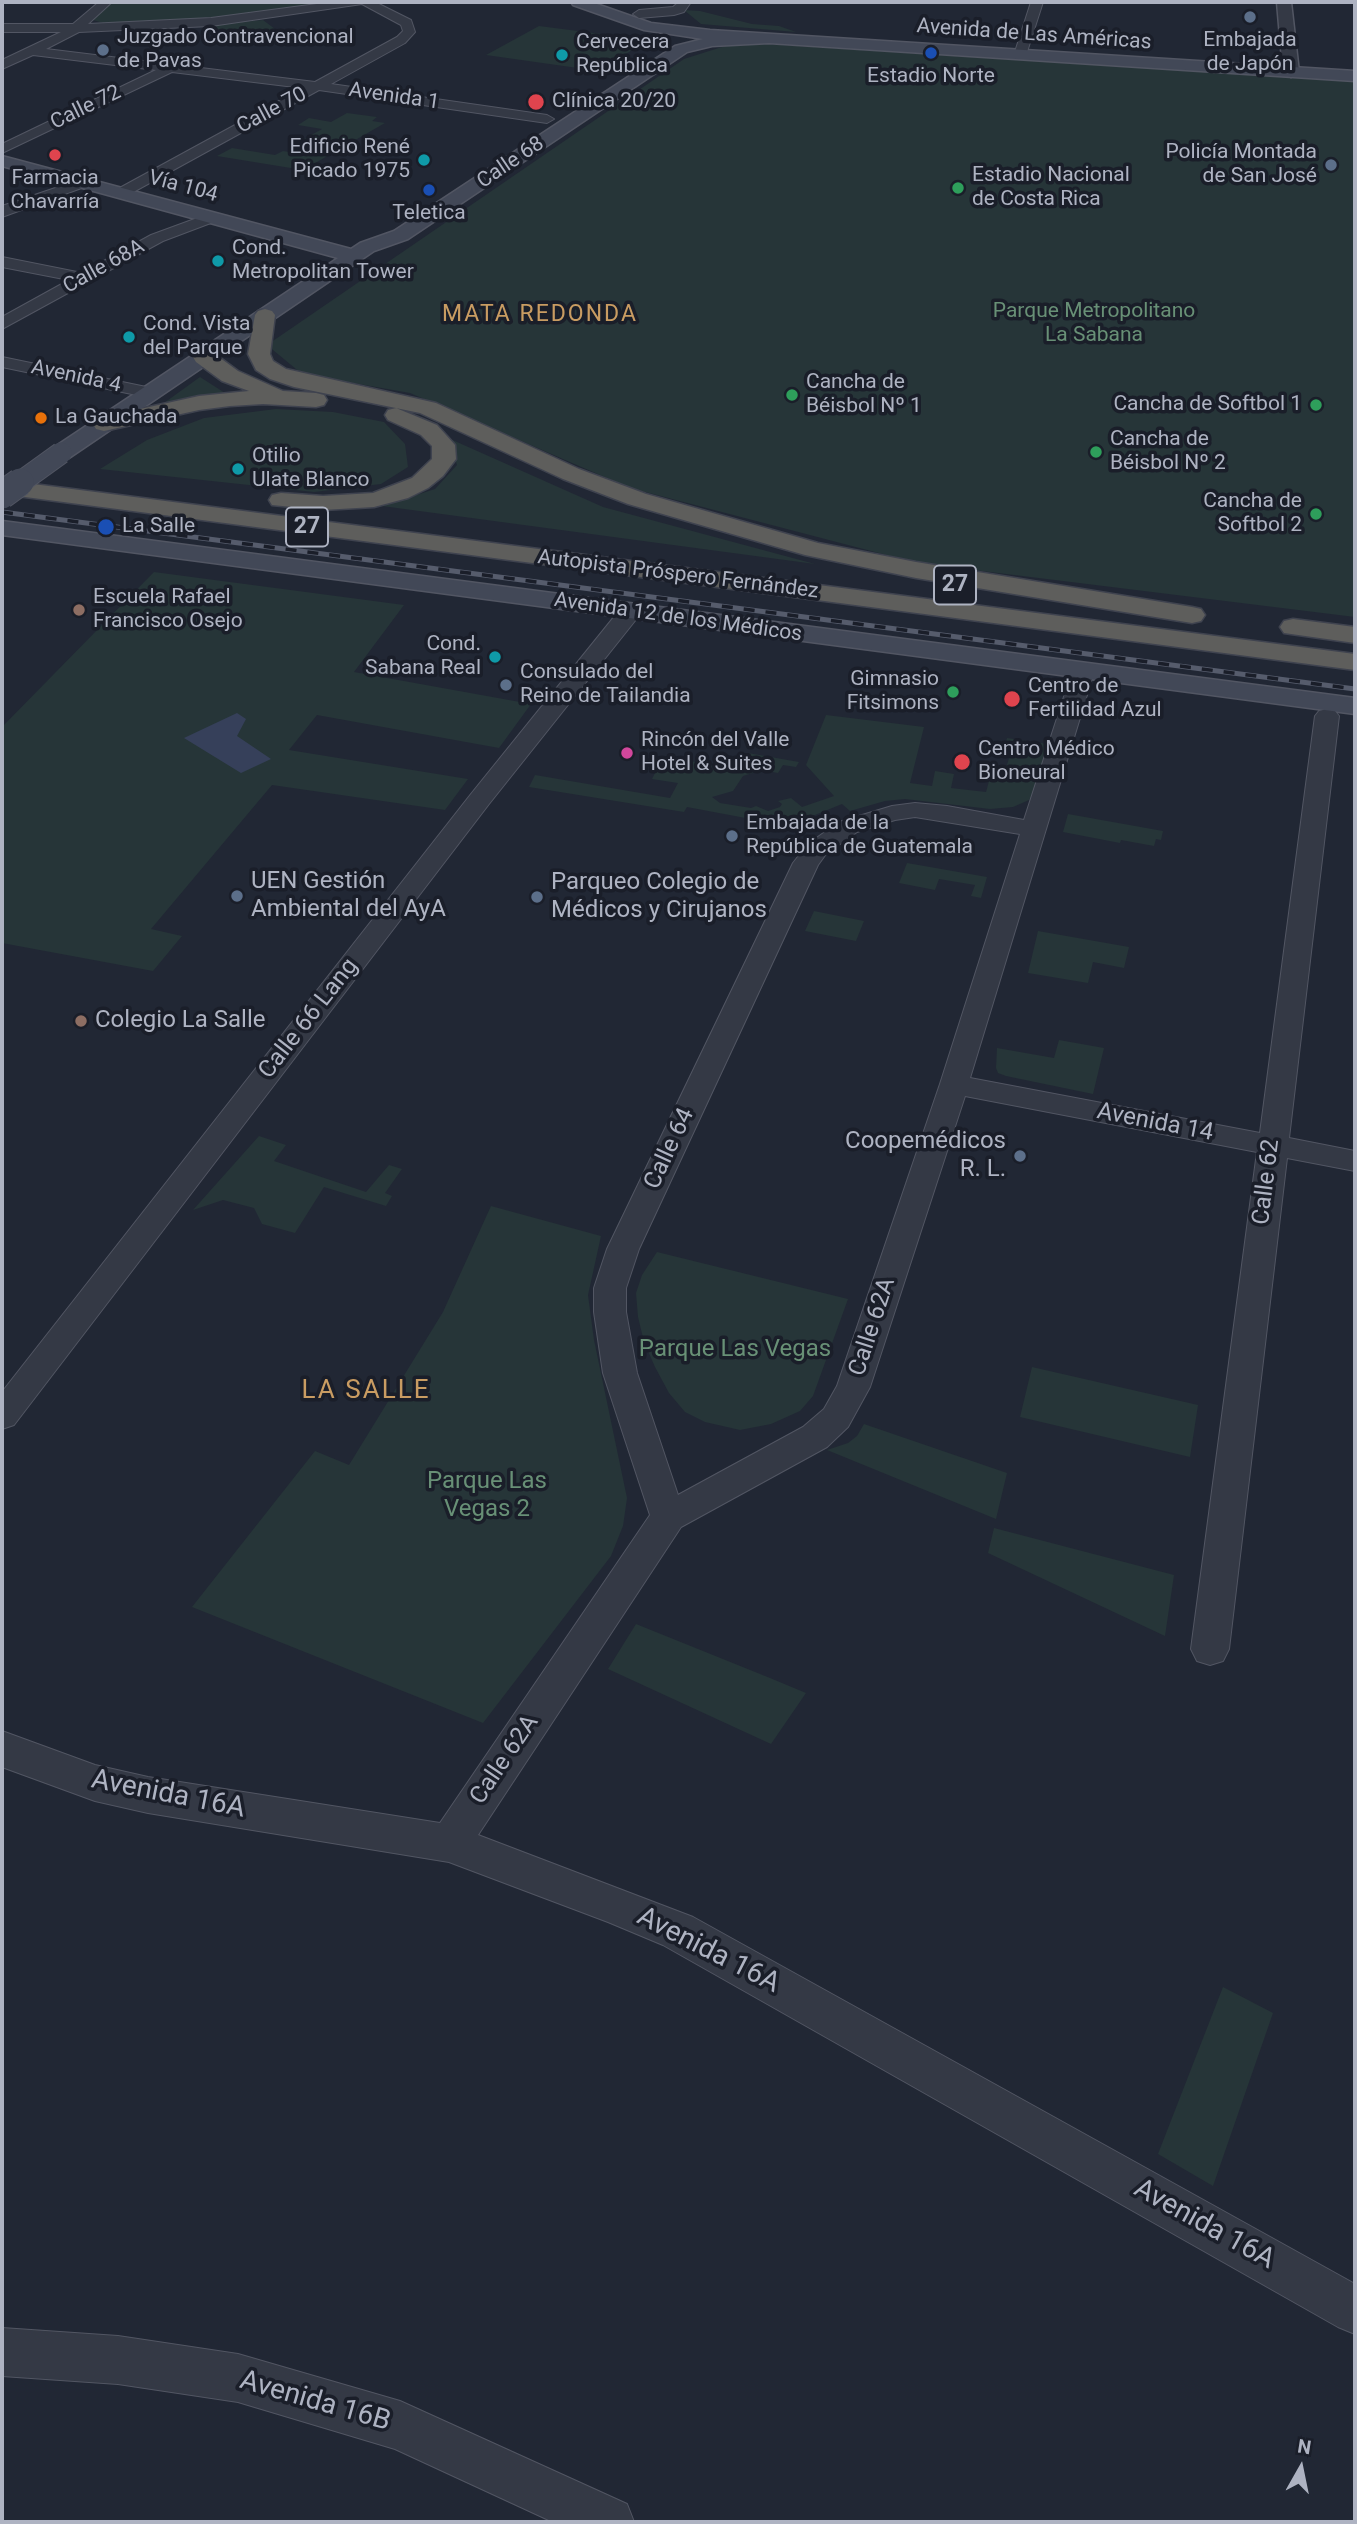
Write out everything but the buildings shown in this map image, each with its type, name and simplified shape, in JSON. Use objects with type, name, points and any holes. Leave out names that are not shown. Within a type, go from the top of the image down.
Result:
[{"type":"highway","points":[[265,315],[259,354],[264,365],[278,374],[294,380],[391,397],[428,408],[571,474],[637,499],[814,550],[916,570],[1192,615]]},
{"type":"highway","points":[[204,357],[223,372],[248,385],[293,398]]},
{"type":"highway","points":[[104,424],[199,403],[263,397],[293,398],[363,406],[399,415],[429,430],[443,445],[444,459],[435,471],[420,483],[400,494],[374,500],[323,503],[187,493]]},
{"type":"highway","name":"Autopista Próspero Fernández","points":[[2,470],[1219,618]]},
{"type":"highway","name":"Autopista Próspero Fernández","points":[[2,487],[1355,662]]},
{"type":"highway","points":[[1273,625],[1355,635]]},
{"type":"main road","points":[[578,2],[666,35],[667,38],[662,44]]},
{"type":"main road","points":[[607,2],[639,13],[760,36]]},
{"type":"main road","points":[[649,27],[710,35]]},
{"type":"main road","name":"Avenida de Las Américas","points":[[710,35],[1291,68],[1355,69]]},
{"type":"main road","name":"Calle 68","points":[[484,160],[662,44],[710,35]]},
{"type":"main road","name":"Calle 68","points":[[2,495],[360,251],[401,235],[442,210],[681,50],[712,41],[760,36]]},
{"type":"main road","name":"Avenida de Las Américas","points":[[1291,68],[1355,76]]},
{"type":"main road","name":"Vía 104","points":[[2,161],[211,218],[360,251]]},
{"type":"main road","name":"Calle 68","points":[[360,251],[376,230],[452,181]]},
{"type":"main road","name":"Avenida 12 de los Médicos","points":[[2,527],[625,618]]},
{"type":"main road","name":"Avenida 12 de los Médicos","points":[[2,542],[625,618],[1081,678],[1341,718]]},
{"type":"main road","name":"Avenida 12 de los Médicos","points":[[1081,678],[1355,706]]},
{"type":"street","points":[[2,65],[76,28],[106,2]]},
{"type":"street","points":[[2,28],[76,28],[211,22],[357,2]]},
{"type":"street","name":"Calle 70","points":[[121,193],[319,86],[401,40],[409,32],[407,23],[366,2]]},
{"type":"street","points":[[1021,52],[1037,2]]},
{"type":"street","points":[[1284,2],[1291,68]]},
{"type":"street","points":[[639,13],[682,5],[684,19],[695,25]]},
{"type":"street","name":"Avenida 1","points":[[33,51],[319,86],[547,119]]},
{"type":"street","name":"Calle 72","points":[[2,149],[170,68]]},
{"type":"street","points":[[2,212],[82,183]]},
{"type":"street","name":"Calle 68A","points":[[2,324],[157,239],[211,218]]},
{"type":"street","points":[[2,262],[84,278]]},
{"type":"street","name":"Avenida 4","points":[[2,362],[151,393]]},
{"type":"street","name":"Calle 66 Lang","points":[[2,1416],[480,799],[625,618]]},
{"type":"street","name":"Calle 62A","points":[[449,1843],[668,1517],[815,1437],[835,1418],[853,1387],[954,1084],[1081,678]]},
{"type":"street","name":"Calle 62","points":[[1210,1649],[1271,1145],[1341,718]]},
{"type":"street","name":"Calle 64","points":[[668,1517],[620,1373],[610,1312],[610,1288],[622,1249],[806,863],[817,849],[834,835],[863,821],[915,810],[1035,829]]},
{"type":"street","name":"Avenida 14","points":[[954,1084],[1355,1161]]},
{"type":"street","name":"Avenida 16A","points":[[2,1749],[95,1783],[148,1795],[449,1843],[678,1931],[1355,2310]]},
{"type":"street","name":"Avenida 16B","points":[[2,2352],[118,2360],[238,2378],[400,2426],[609,2522]]},
{"type":"green space","points":[[110,2],[334,2],[253,14],[173,20],[103,23],[93,20]]},
{"type":"green space","points":[[684,10],[700,11],[752,24],[779,26],[796,32],[701,24]]},
{"type":"green space","points":[[263,20],[291,41],[283,44],[218,44],[208,25]]},
{"type":"green space","points":[[539,26],[648,40],[599,71],[486,55]]},
{"type":"green space","name":"Parque Metropolitano La Sabana","points":[[766,44],[1355,81],[1355,617],[917,563],[630,488],[410,393],[302,374],[267,345],[684,59],[725,46]]},
{"type":"green space","points":[[347,113],[377,117],[372,121],[385,123],[303,170],[217,156],[232,148],[275,155],[283,151],[313,156],[333,144],[304,139],[322,129],[298,125],[309,118],[331,122]]},
{"type":"green space","points":[[200,377],[225,393],[164,403]]},
{"type":"green space","points":[[276,409],[333,412],[384,422],[405,444],[408,467],[381,484],[314,492],[100,469],[147,440],[204,418]]},
{"type":"green space","points":[[448,438],[603,507],[815,564],[382,506],[435,489],[457,465]]},
{"type":"green space","points":[[154,572],[404,605],[354,672],[531,704],[499,748],[317,715],[289,750],[468,779],[445,810],[272,785],[151,929],[182,936],[153,971],[2,943],[2,727]]},
{"type":"green space","points":[[826,715],[924,727],[910,783],[932,786],[935,771],[954,774],[951,788],[986,792],[989,781],[996,782],[999,768],[1006,768],[1010,755],[1003,754],[1007,738],[1048,744],[1033,793],[1029,800],[1013,807],[990,809],[905,799],[885,801],[850,811],[842,804],[788,826],[687,807],[684,812],[529,787],[535,775],[670,798],[678,783],[652,779],[663,757],[741,769],[748,753],[799,762],[796,767],[783,765],[778,773],[762,770],[743,776],[733,791],[712,797],[720,803],[751,808],[756,806],[768,811],[780,807],[782,804],[778,801],[791,798],[802,807],[834,796],[806,765]]},
{"type":"green space","points":[[1068,814],[1163,831],[1161,840],[1156,839],[1154,846],[1121,840],[1120,843],[1063,832]]},
{"type":"green space","points":[[907,863],[987,877],[981,898],[971,896],[975,885],[939,879],[935,890],[899,883]]},
{"type":"green space","points":[[814,911],[864,921],[856,941],[805,931]]},
{"type":"green space","points":[[1038,931],[1129,947],[1124,968],[1093,962],[1088,983],[1028,973]]},
{"type":"green space","points":[[1059,1040],[1104,1048],[1093,1094],[998,1073],[997,1048],[1054,1058]]},
{"type":"green space","points":[[259,1136],[286,1145],[274,1161],[366,1192],[389,1165],[402,1169],[385,1193],[392,1196],[386,1206],[324,1187],[295,1233],[262,1224],[254,1208],[223,1200],[193,1210]]},
{"type":"green space","name":"Parque Las Vegas 2","points":[[491,1206],[601,1236],[588,1295],[594,1340],[627,1498],[623,1526],[611,1556],[483,1723],[192,1607],[315,1451],[349,1465],[443,1312]]},
{"type":"green space","name":"Parque Las Vegas","points":[[657,1252],[848,1299],[813,1396],[800,1411],[771,1424],[740,1430],[705,1422],[685,1412],[669,1393],[655,1367],[644,1342],[638,1317],[636,1293],[642,1275]]},
{"type":"green space","points":[[1032,1367],[1198,1405],[1190,1457],[1020,1417]]},
{"type":"green space","points":[[864,1424],[1007,1473],[996,1519],[827,1450],[848,1443],[857,1436]]},
{"type":"green space","points":[[994,1528],[1174,1575],[1165,1636],[988,1553]]},
{"type":"green space","points":[[636,1624],[806,1693],[771,1744],[608,1669]]},
{"type":"green space","points":[[1223,1987],[1273,2013],[1213,2186],[1158,2154]]},
{"type":"water","points":[[237,713],[246,719],[237,736],[271,759],[241,773],[184,738]]},
{"type":"railway","points":[[2,512],[1355,689]]},
{"type":"place","name":"Embajada de Japón","points":[[1250,17]]},
{"type":"place","name":"Juzgado Contravencional de Pavas","points":[[103,50]]},
{"type":"place","name":"Estadio Norte","points":[[931,53]]},
{"type":"place","name":"Cervecera República","points":[[562,55]]},
{"type":"place","name":"Clínica 20/20","points":[[536,102]]},
{"type":"place","name":"Farmacia Chavarría","points":[[55,155]]},
{"type":"place","name":"Edificio René Picado 1975","points":[[424,160]]},
{"type":"place","name":"Policía Montada de San José","points":[[1331,165]]},
{"type":"place","name":"Estadio Nacional de Costa Rica","points":[[958,188]]},
{"type":"place","name":"Teletica","points":[[429,190]]},
{"type":"place","name":"Cond. Metropolitan Tower","points":[[218,261]]},
{"type":"place","name":"Cond. Vista del Parque","points":[[129,337]]},
{"type":"place","name":"Cancha de Béisbol Nº 1","points":[[792,395]]},
{"type":"place","name":"Cancha de Softbol 1","points":[[1316,405]]},
{"type":"place","name":"La Gauchada","points":[[41,418]]},
{"type":"place","name":"Cancha de Béisbol Nº 2","points":[[1096,452]]},
{"type":"place","name":"Otilio Ulate Blanco","points":[[238,469]]},
{"type":"place","name":"Cancha de Softbol 2","points":[[1316,514]]},
{"type":"place","name":"La Salle","points":[[106,527]]},
{"type":"place","name":"Escuela Rafael Francisco Osejo","points":[[79,610]]},
{"type":"place","name":"Cond. Sabana Real","points":[[495,657]]},
{"type":"place","name":"Consulado del Reino de Tailandia","points":[[506,685]]},
{"type":"place","name":"Gimnasio Fitsimons","points":[[953,692]]},
{"type":"place","name":"Centro de Fertilidad Azul","points":[[1012,699]]},
{"type":"place","name":"Rincón del Valle Hotel & Suites","points":[[627,753]]},
{"type":"place","name":"Centro Médico Bioneural","points":[[962,762]]},
{"type":"place","name":"Embajada de la República de Guatemala","points":[[732,836]]},
{"type":"place","name":"UEN Gestión Ambiental del AyA","points":[[237,896]]},
{"type":"place","name":"Parqueo Colegio de Médicos y Cirujanos","points":[[537,897]]},
{"type":"place","name":"Colegio La Salle","points":[[81,1021]]},
{"type":"place","name":"Coopemédicos R. L.","points":[[1020,1156]]},
{"type":"district","name":"MATA REDONDA","points":[[540,315]]},
{"type":"district","name":"LA SALLE","points":[[366,1391]]}]
